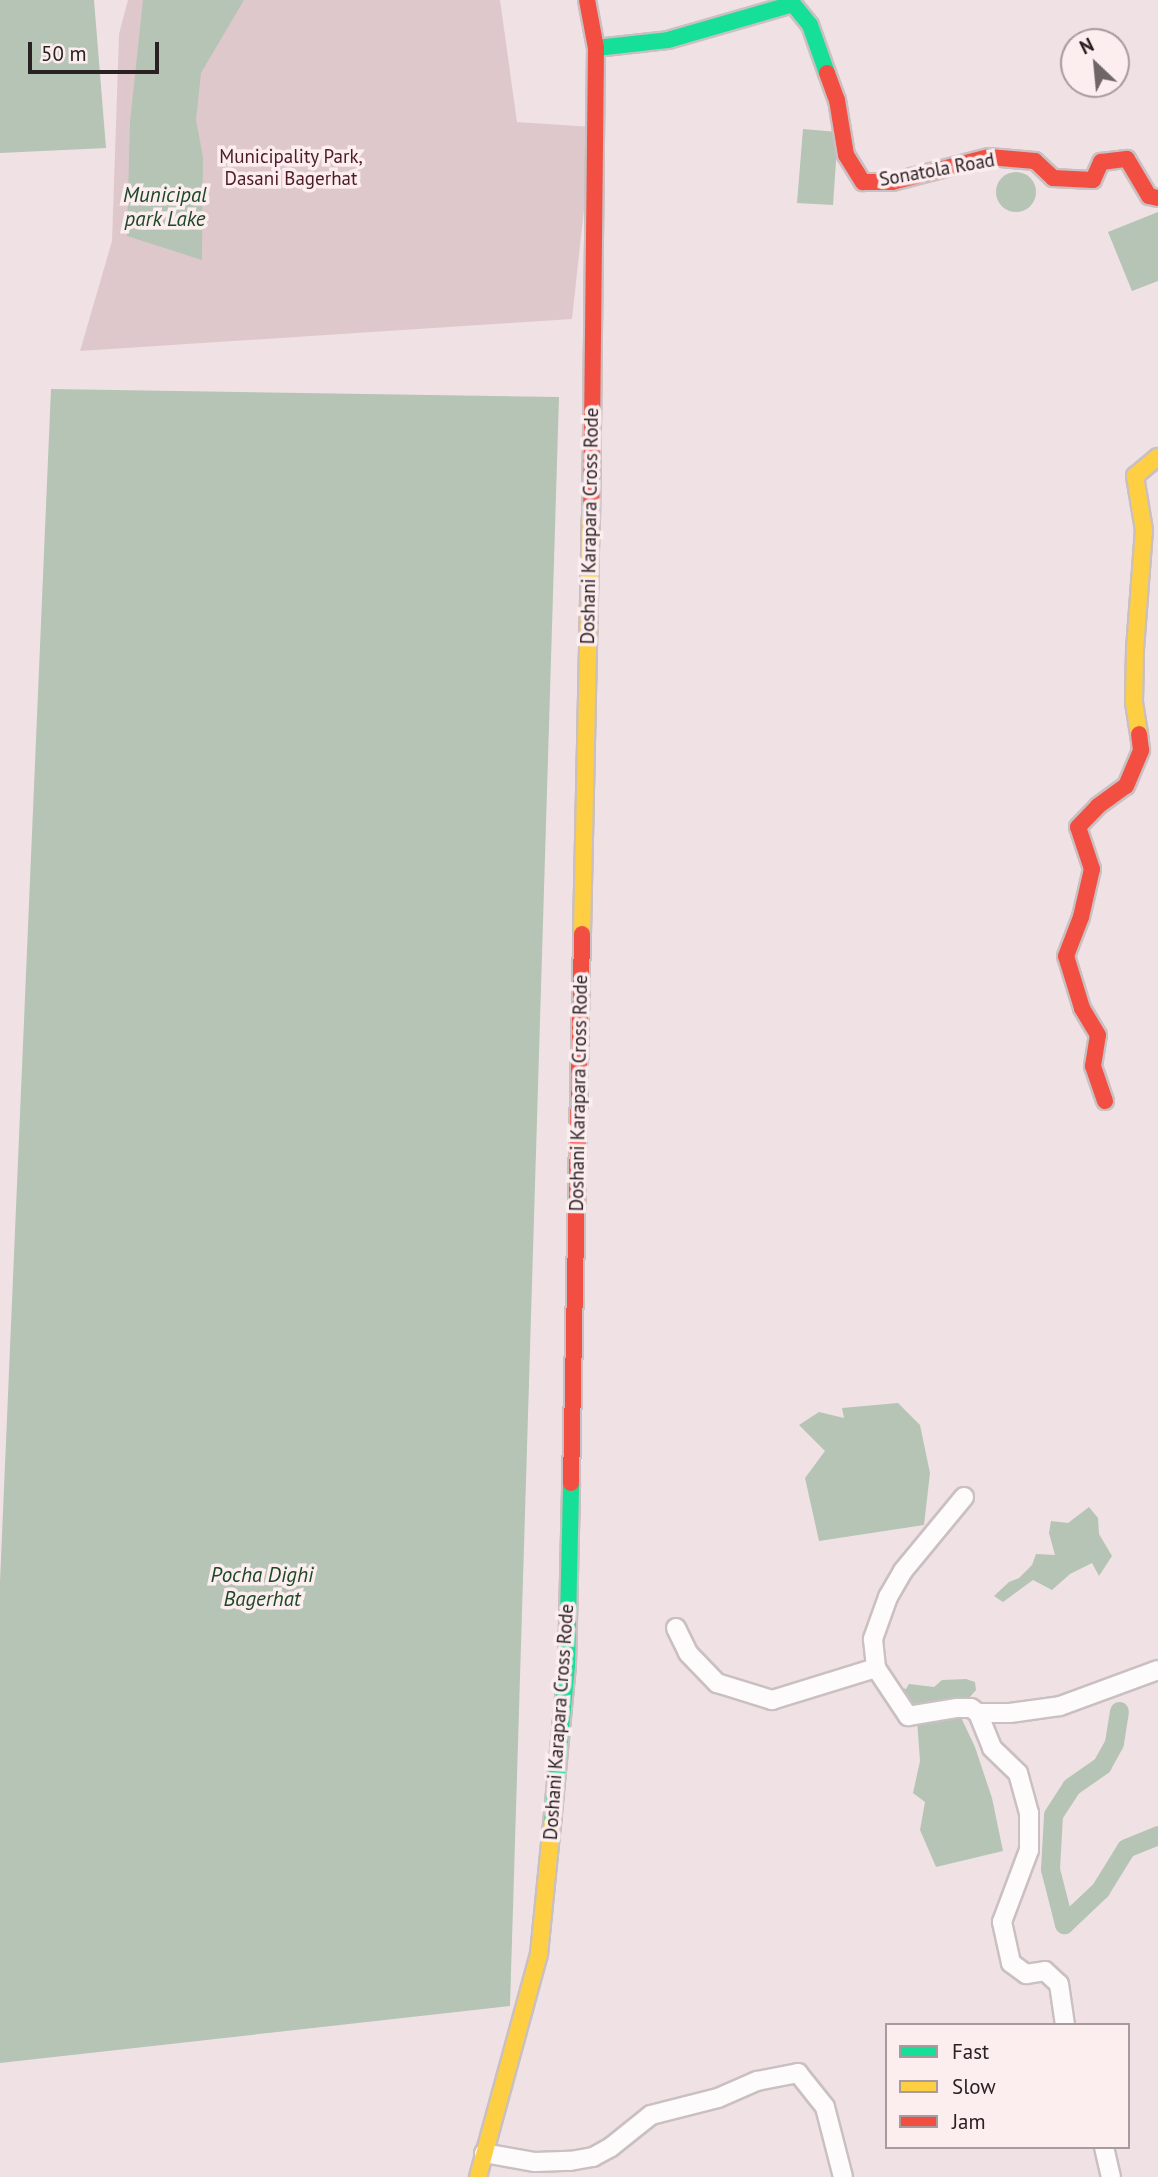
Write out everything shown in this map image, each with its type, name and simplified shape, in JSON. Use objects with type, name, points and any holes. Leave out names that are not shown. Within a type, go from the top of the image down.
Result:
[{"type":"street","name":"Doshani Karapara Cross Rode","points":[[478,2177],[539,1954],[567,1665],[592,462],[596,48],[587,0]]},
{"type":"street","name":"Sonatola Road","points":[[596,48],[668,40],[793,4],[810,25],[837,100],[846,155],[863,181],[892,182],[989,157],[1035,162],[1054,178],[1093,180],[1101,162],[1128,159],[1149,196],[1158,198]]},
{"type":"street","points":[[1105,1101],[1093,1066],[1098,1035],[1082,1008],[1066,956],[1081,917],[1092,869],[1078,827],[1098,806],[1126,786],[1141,750],[1134,702],[1144,530],[1135,476],[1158,457]]},
{"type":"street","points":[[964,1497],[904,1571],[888,1597],[873,1639],[876,1668],[908,1716],[957,1708],[971,1708],[978,1713],[992,1748],[1018,1773],[1030,1813],[1029,1850],[1002,1922],[1011,1964],[1026,1974],[1045,1971],[1059,1984],[1065,2023]]},
{"type":"street","points":[[676,1628],[688,1653],[717,1683],[772,1700],[876,1668]]},
{"type":"street","points":[[978,1713],[1010,1713],[1060,1706],[1158,1670]]},
{"type":"street","points":[[484,2153],[535,2162],[593,2157],[611,2147],[651,2115],[718,2098],[757,2081],[798,2073],[825,2107],[843,2177]]},
{"type":"street","points":[[1104,2149],[1111,2177]]},
{"type":"green space","name":"Municipality Park, Dasani Bagerhat","points":[[128,0],[500,0],[517,122],[593,127],[572,319],[80,351],[112,241],[119,34]]},
{"type":"water","points":[[0,0],[94,0],[106,148],[0,153]]},
{"type":"water","name":"Municipal park Lake","points":[[143,0],[244,0],[201,73],[196,120],[203,157],[202,260],[127,236],[130,122]]},
{"type":"water","points":[[803,129],[838,132],[833,205],[797,203]]},
{"type":"water","points":[[1016,172],[1024,173],[1030,178],[1035,184],[1035,200],[1030,206],[1024,211],[1016,212],[1008,211],[1002,206],[997,200],[996,192],[997,184],[1002,178],[1008,173]]},
{"type":"water","points":[[1158,212],[1158,281],[1132,291],[1108,232]]},
{"type":"water","name":"Pocha Dighi Bagerhat","points":[[51,389],[559,397],[510,2006],[0,2063],[0,1582]]},
{"type":"water","points":[[898,1403],[920,1425],[930,1473],[924,1525],[819,1541],[805,1478],[825,1451],[799,1425],[819,1412],[844,1418],[842,1408]]},
{"type":"water","points":[[1089,1507],[1098,1518],[1099,1534],[1112,1556],[1099,1576],[1092,1563],[1070,1574],[1052,1590],[1033,1580],[1003,1602],[994,1596],[1032,1565],[1036,1554],[1055,1555],[1049,1533],[1051,1521],[1068,1523]]},
{"type":"water","points":[[966,1679],[975,1682],[976,1690],[969,1698],[910,1708],[900,1687],[906,1689],[909,1684],[934,1687],[942,1680]]},
{"type":"water","points":[[958,1711],[975,1747],[992,1798],[1003,1851],[936,1867],[920,1830],[925,1802],[913,1793],[920,1761],[917,1720]]},
{"type":"waterway","points":[[1119,1711],[1114,1743],[1102,1765],[1071,1787],[1053,1815],[1050,1869],[1064,1924],[1100,1890],[1126,1848],[1158,1835]]},
{"type":"traffic: fast","points":[[596,48],[668,40],[793,4],[810,25],[827,73]]},
{"type":"traffic: fast","points":[[552,1824],[567,1665],[571,1483]]},
{"type":"traffic: slow","points":[[1139,734],[1134,702],[1135,649],[1144,530],[1135,476],[1158,457]]},
{"type":"traffic: slow","points":[[582,934],[591,518]]},
{"type":"traffic: slow","points":[[478,2177],[539,1954],[552,1824]]},
{"type":"traffic: jam","points":[[587,0],[596,48],[591,518]]},
{"type":"traffic: jam","points":[[827,73],[837,100],[846,155],[863,182],[892,182],[989,157],[1035,161],[1053,178],[1093,180],[1101,162],[1127,159],[1149,196],[1158,198]]},
{"type":"traffic: jam","points":[[1105,1101],[1093,1066],[1098,1035],[1082,1008],[1066,956],[1081,917],[1092,869],[1078,827],[1098,806],[1126,786],[1141,750],[1139,734]]},
{"type":"traffic: jam","points":[[571,1483],[582,934]]}]
